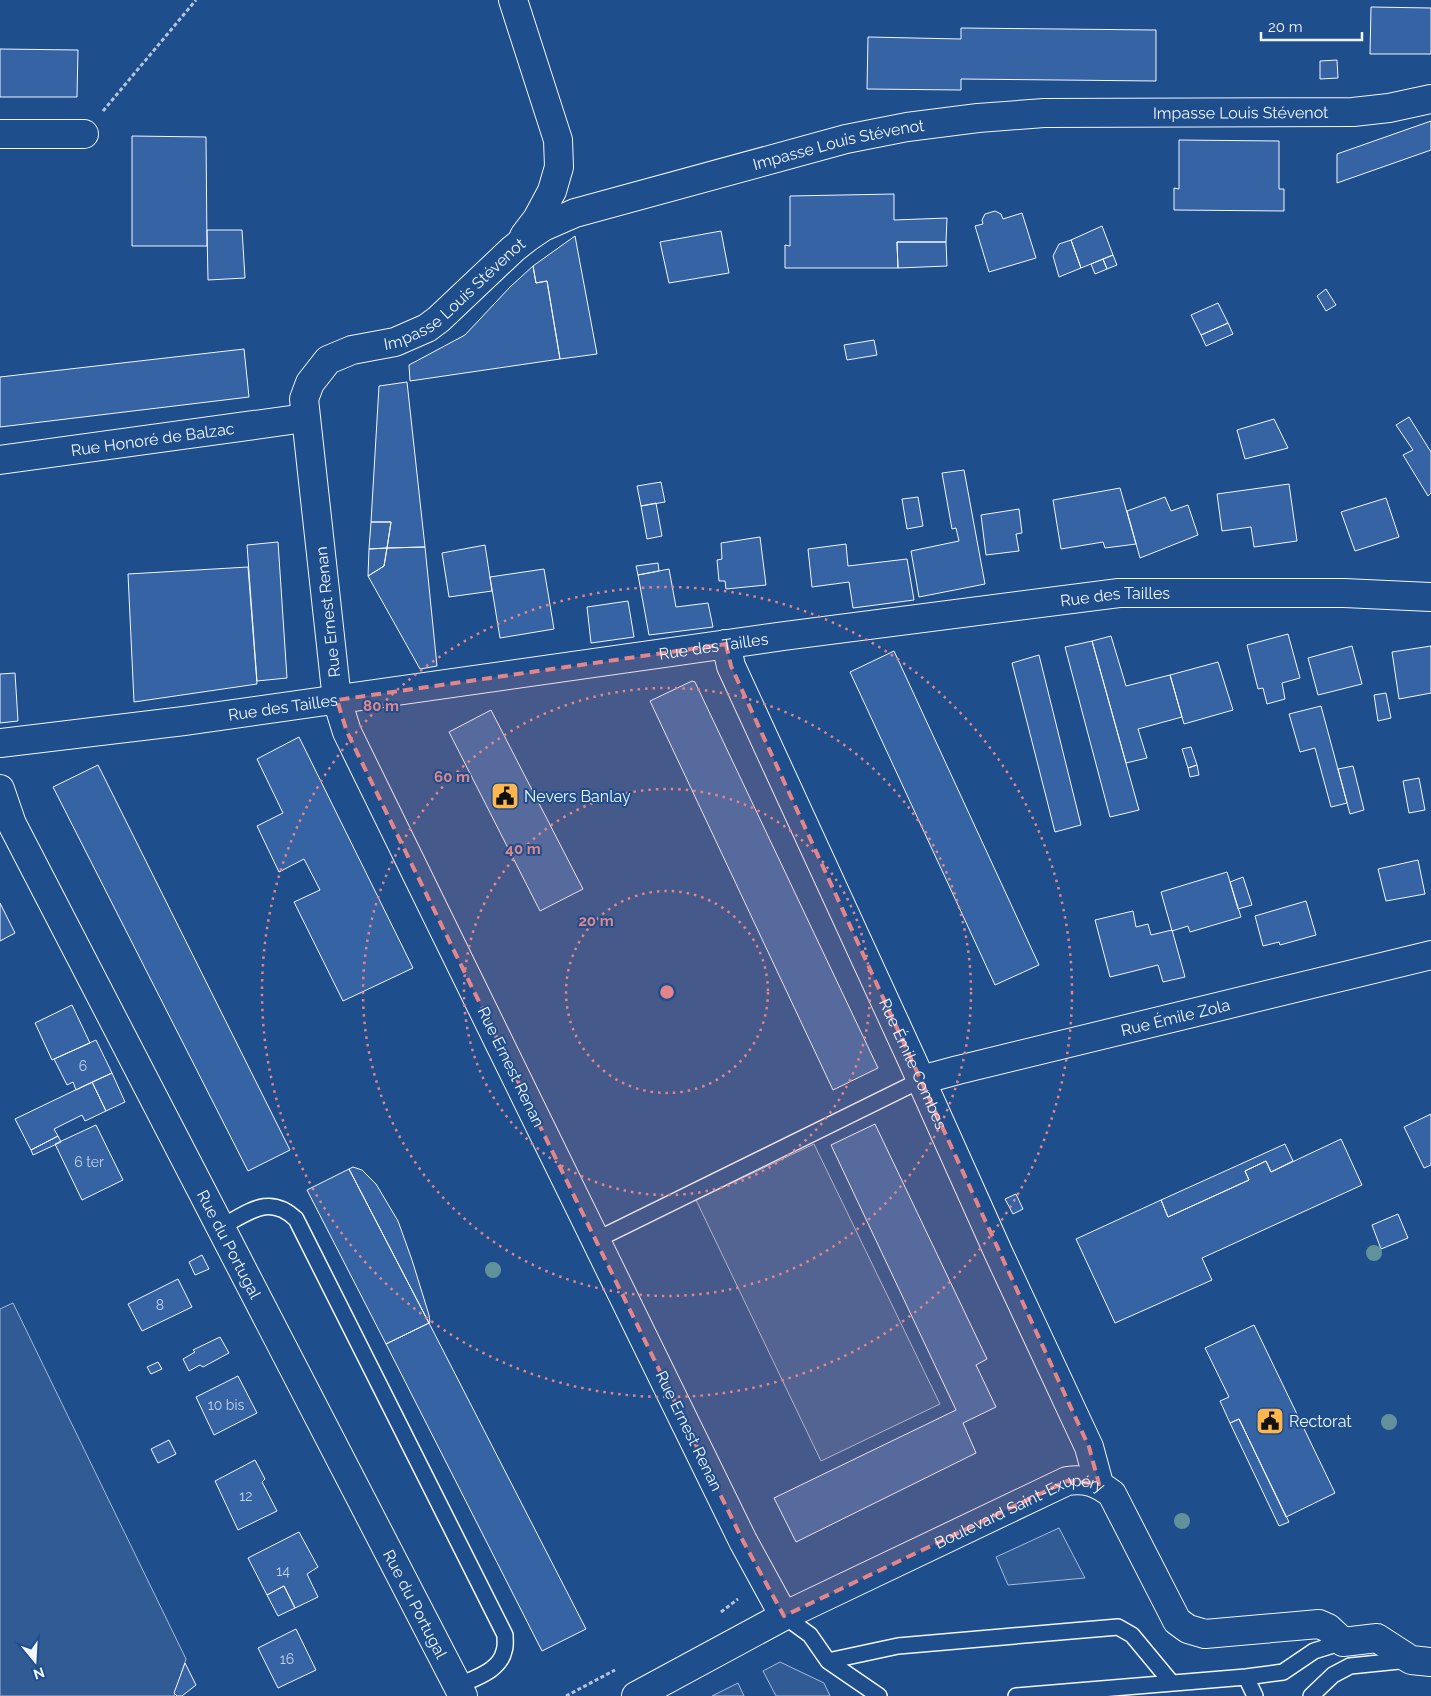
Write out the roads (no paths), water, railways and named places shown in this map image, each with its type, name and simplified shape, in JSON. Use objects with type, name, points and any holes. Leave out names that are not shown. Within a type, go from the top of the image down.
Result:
[{"type":"street","points":[[512,0],[558,140],[559,167],[552,191],[537,220],[515,247]]},
{"type":"street","name":"Impasse Louis Stévenot","points":[[310,383],[328,360],[352,350],[395,342],[427,328],[439,319],[515,247],[543,226],[575,213],[846,139],[907,127],[978,118],[1044,113],[1353,112],[1389,108],[1431,99]]},
{"type":"street","points":[[0,134],[84,134]]},
{"type":"street","name":"Rue Ernest Renan","points":[[310,383],[304,399],[316,494],[337,700],[351,741],[743,1541],[784,1616]]},
{"type":"street","name":"Rue Honoré de Balzac","points":[[0,460],[306,418]]},
{"type":"street","name":"Rue des Tailles","points":[[0,743],[184,721],[726,644],[1119,594],[1344,593],[1431,597]]},
{"type":"street","name":"Rue Émile Combes","points":[[726,644],[731,666],[1089,1447],[1099,1484]]},
{"type":"street","name":"Rue du Portugal","points":[[0,789],[12,824],[461,1691]]},
{"type":"street","name":"Rue Émile Zola","points":[[922,1080],[1431,955]]},
{"type":"street","name":"Boulevard Saint-Exupéry","points":[[636,1696],[784,1616],[1068,1481],[1077,1480],[1099,1484],[1112,1494],[1177,1621],[1188,1629],[1205,1634],[1319,1624],[1328,1628],[1343,1642]]},
{"type":"street","points":[[1343,1642],[1377,1638],[1421,1661]]},
{"type":"lane","points":[[596,1240],[922,1080]]},
{"type":"lane","points":[[221,1227],[260,1206],[271,1205],[281,1207],[296,1219],[505,1635],[504,1652],[498,1663],[461,1691]]},
{"type":"lane","points":[[784,1616],[810,1635],[828,1661],[879,1696]]},
{"type":"lane","points":[[828,1661],[898,1646],[1118,1627],[1132,1635],[1171,1682]]},
{"type":"lane","points":[[1016,1696],[1246,1677],[1283,1672],[1314,1651],[1343,1642]]},
{"type":"lane","points":[[1311,1696],[1333,1675],[1350,1666],[1421,1661]]},
{"type":"lane","points":[[1246,1677],[1255,1696]]},
{"type":"place","name":"Nevers Banlay","points":[[505,796]]},
{"type":"place","name":"Rectorat","points":[[1270,1421]]}]
